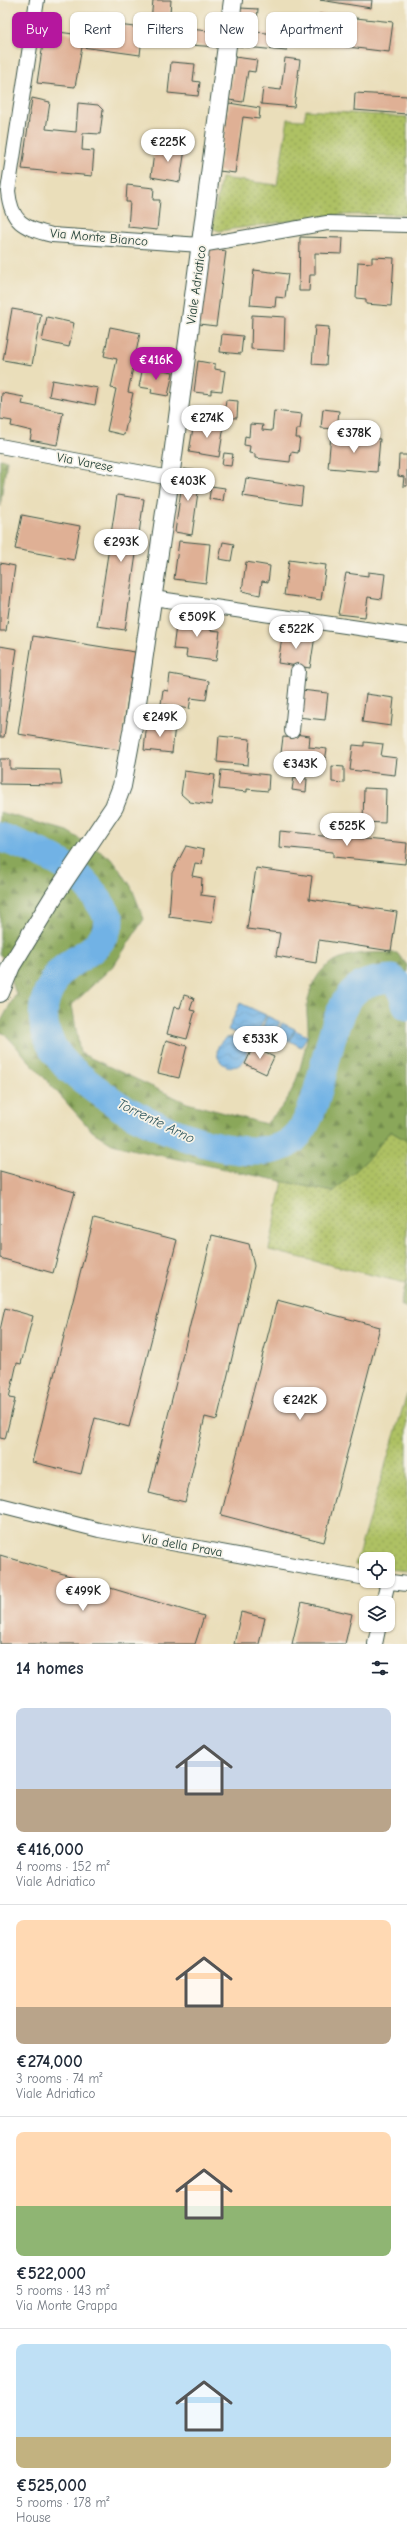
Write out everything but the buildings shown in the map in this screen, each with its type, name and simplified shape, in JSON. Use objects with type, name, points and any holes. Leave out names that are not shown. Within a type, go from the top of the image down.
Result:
[{"type":"street","name":"Via Monte Bianco","points":[[37,0],[8,190],[10,208],[19,223],[34,231],[52,235],[201,245],[327,223],[407,225]]},
{"type":"street","name":"Viale Adriatico","points":[[0,993],[11,966],[54,896],[114,806],[122,786],[153,598],[170,478],[233,0]]},
{"type":"street","name":"Via Varese","points":[[0,446],[170,478]]},
{"type":"street","points":[[153,598],[407,635]]},
{"type":"street","points":[[292,730],[298,671]]},
{"type":"street","name":"Via della Prava","points":[[0,1505],[99,1530],[359,1577]]},
{"type":"street","points":[[395,1583],[407,1584]]},
{"type":"street","points":[[375,1644],[378,1632]]},
{"type":"green space","points":[[306,110],[407,117],[407,214],[333,215],[219,231],[212,228],[221,178],[277,185],[288,119],[304,120]]},
{"type":"green space","points":[[0,459],[7,460],[0,506]]},
{"type":"green space","points":[[0,812],[67,831],[112,859],[131,886],[144,919],[115,964],[72,1005],[80,1053],[187,1103],[266,1124],[286,1101],[294,1086],[308,1034],[307,1006],[311,988],[318,975],[328,965],[339,959],[352,955],[366,953],[397,953],[407,965],[407,1141],[390,1131],[370,1157],[333,1192],[135,1150],[112,1144],[92,1131],[5,1034],[0,1032],[0,1023],[16,994],[3,957],[0,955]]},
{"type":"green space","points":[[390,1131],[407,1141],[407,1280],[405,1283],[269,1250],[283,1181],[333,1192],[370,1157]]},
{"type":"green space","points":[[407,1280],[407,1308],[400,1305]]},
{"type":"green space","points":[[407,1394],[407,1571],[395,1570],[395,1552],[359,1552],[359,1565],[355,1565]]},
{"type":"water","points":[[240,1003],[266,1015],[254,1041],[228,1030]]},
{"type":"water","points":[[267,1016],[280,1022],[274,1035],[262,1029]]},
{"type":"water","points":[[282,1023],[295,1029],[288,1042],[276,1036]]},
{"type":"water","points":[[295,1030],[307,1036],[301,1047],[290,1041]]},
{"type":"water","points":[[232,1037],[238,1038],[246,1046],[246,1058],[238,1066],[232,1067],[226,1066],[218,1058],[217,1052],[218,1046],[226,1038]]},
{"type":"waterway","name":"Torrente Arno","points":[[0,837],[51,858],[77,875],[88,887],[110,920],[106,932],[95,947],[67,966],[57,976],[46,999],[43,1012],[44,1024],[53,1048],[61,1059],[80,1077],[121,1107],[158,1126],[208,1144],[233,1149],[257,1151],[277,1148],[294,1139],[305,1125],[313,1107],[338,1018],[347,1000],[358,988],[362,986],[392,979],[400,986],[407,1006]]}]
